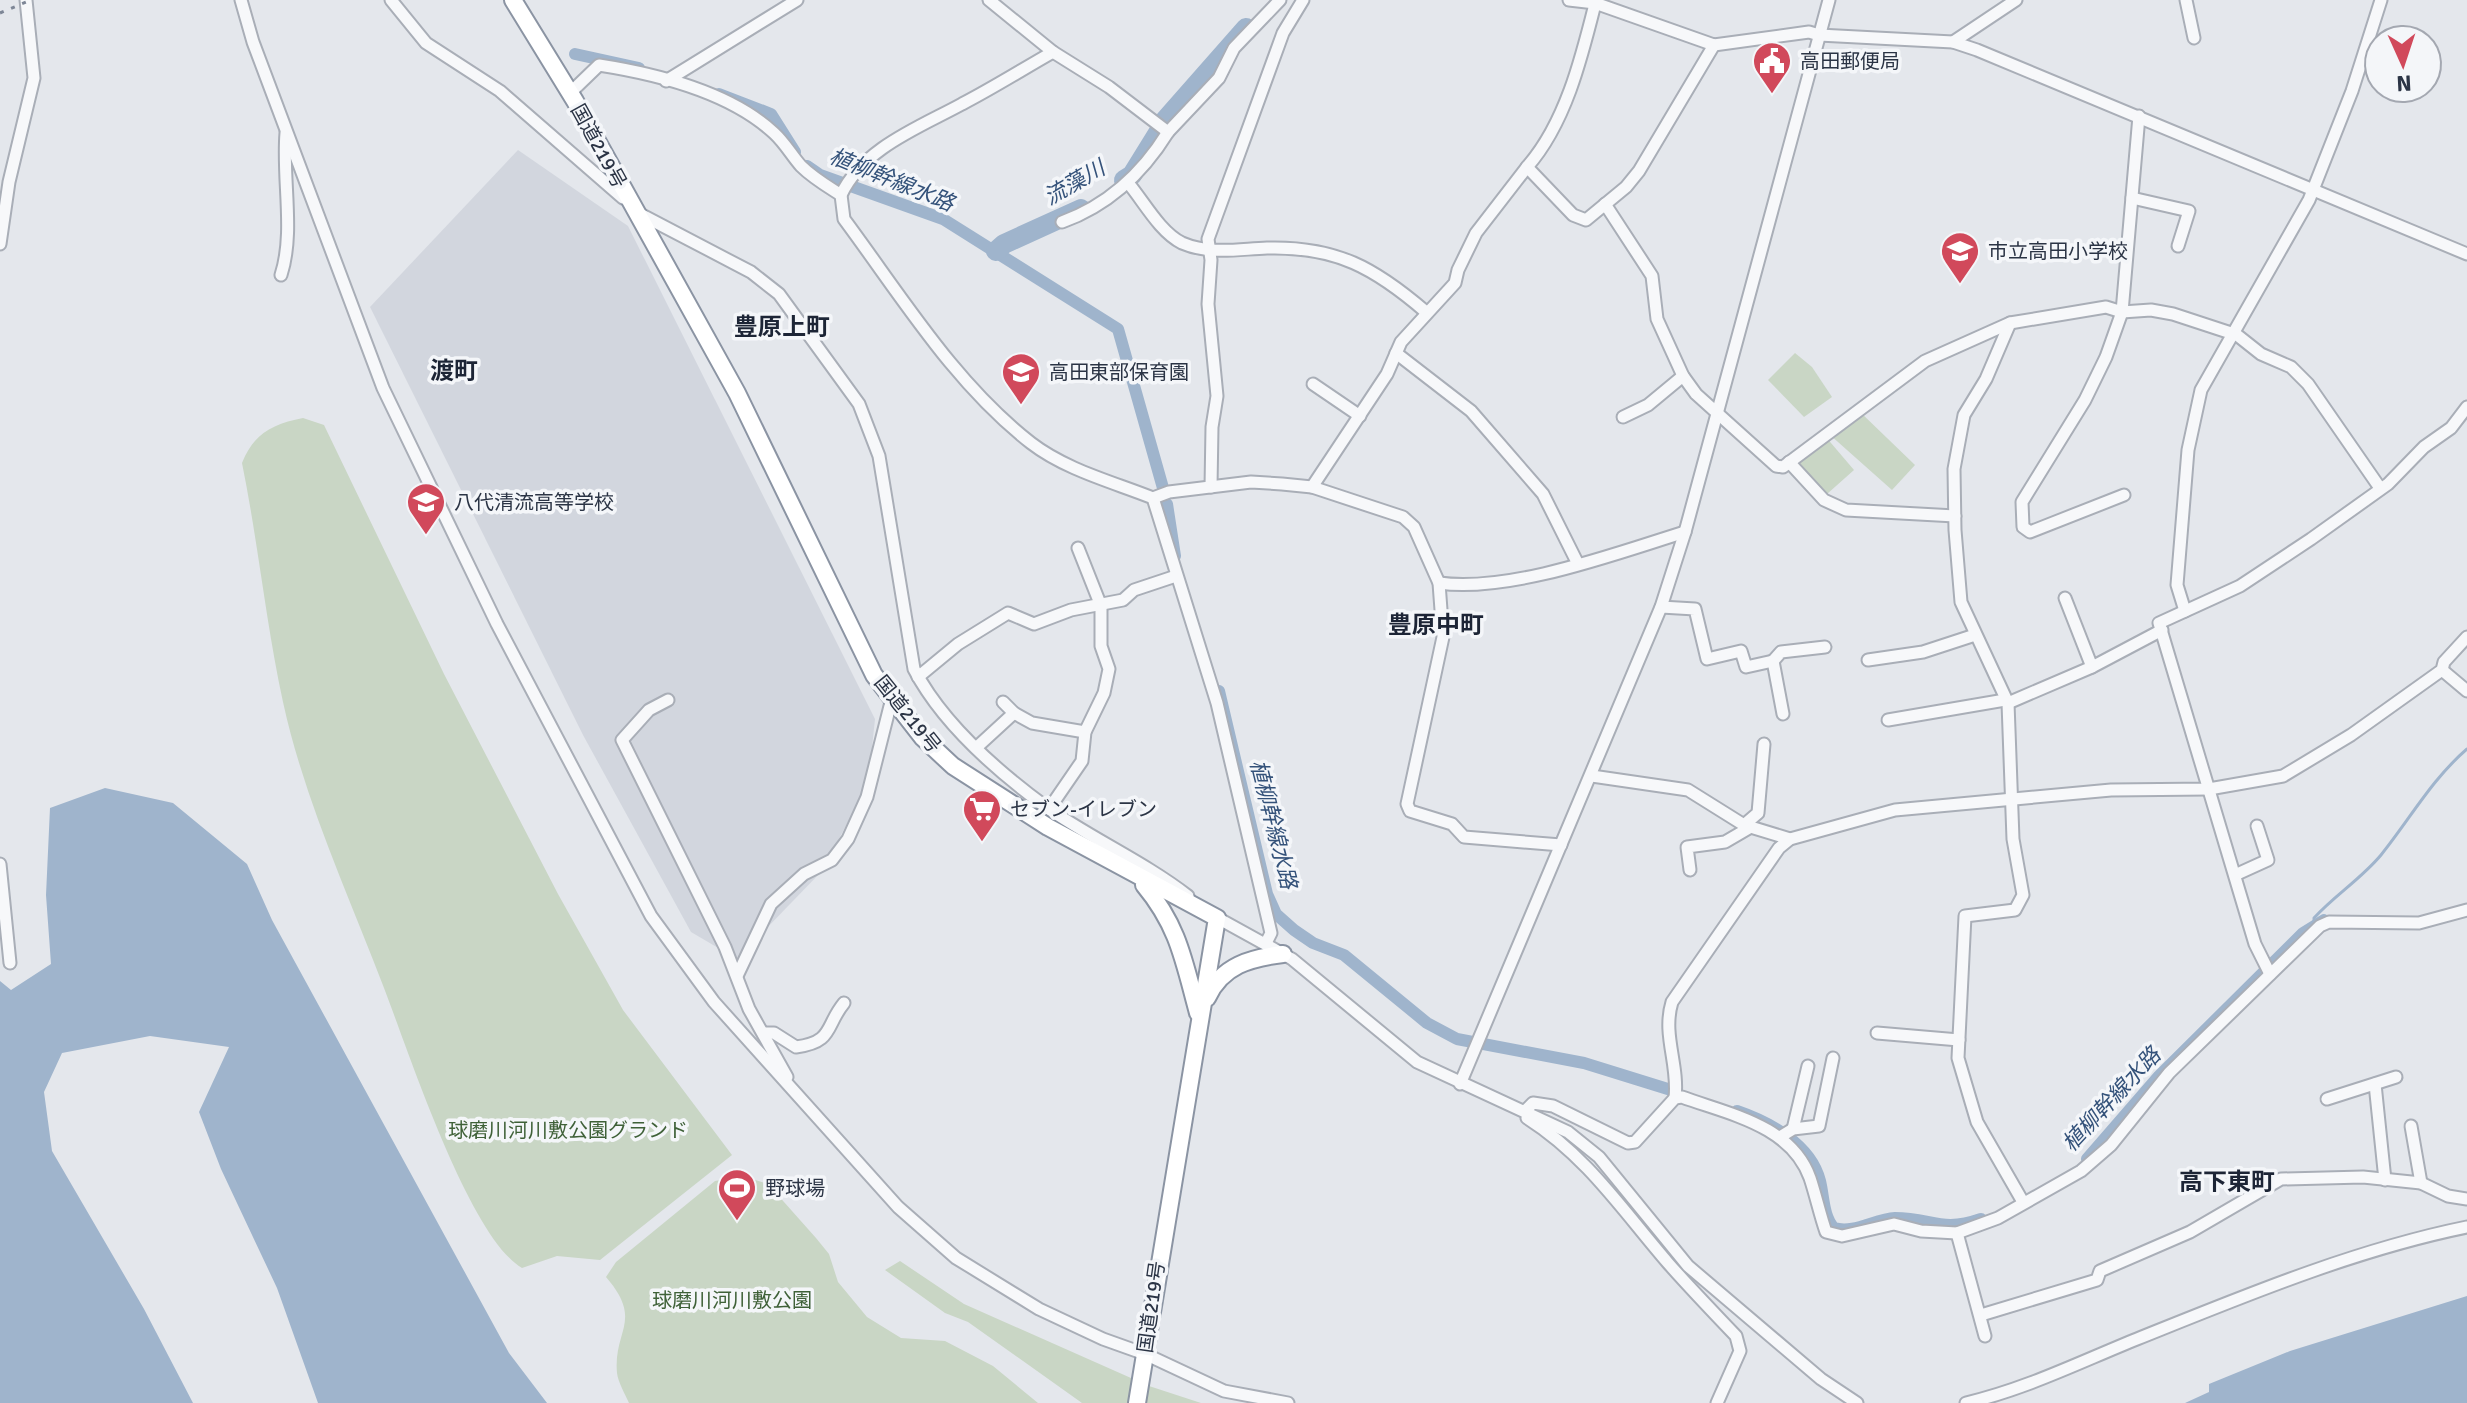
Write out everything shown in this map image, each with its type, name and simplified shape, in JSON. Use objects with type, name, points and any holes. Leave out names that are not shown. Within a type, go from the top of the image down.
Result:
[{"type":"highway","name":"国道219号","points":[[513,0],[570,93],[737,393],[874,675],[923,738],[953,766],[1009,805],[1217,918],[1137,1403]]},
{"type":"highway","points":[[1138,877],[1160,904],[1183,951],[1199,1018]]},
{"type":"highway","points":[[1199,1018],[1217,981],[1235,966],[1255,958],[1283,954]]},
{"type":"street","points":[[0,244],[9,182],[34,78],[26,0]]},
{"type":"street","points":[[241,0],[253,42],[383,388],[548,723],[651,916],[714,1002],[932,1240],[1039,1309],[1144,1360],[1224,1391],[1288,1403]]},
{"type":"street","points":[[391,0],[426,43],[500,91],[602,177],[636,212],[751,272],[779,294],[859,404],[879,456],[918,677],[932,700],[977,747],[1049,809],[1170,882],[1217,918],[1283,954],[1417,1062],[1568,1132],[1599,1157],[1688,1266],[1821,1379],[1857,1403]]},
{"type":"street","points":[[666,81],[797,0]]},
{"type":"street","points":[[1062,222],[1085,213],[1129,184],[1168,132],[1219,78],[1234,48],[1280,0]]},
{"type":"street","points":[[1211,487],[1212,427],[1217,396],[1208,304],[1208,239],[1283,33],[1303,0]]},
{"type":"street","points":[[1569,0],[1596,2],[1714,45],[1809,32],[1953,42],[2139,116],[2312,192],[2467,254]]},
{"type":"street","points":[[1460,1084],[1661,607],[1718,414],[1829,0]]},
{"type":"street","points":[[1953,42],[2016,0]]},
{"type":"street","points":[[2186,0],[2194,38]]},
{"type":"street","points":[[2185,611],[2177,585],[2188,450],[2201,390],[2312,192],[2352,91],[2381,0]]},
{"type":"street","points":[[996,2],[1053,52],[1109,87],[1168,132]]},
{"type":"street","points":[[1312,487],[1360,416],[1401,342],[1455,283],[1476,233],[1544,148],[1564,106],[1596,2]]},
{"type":"street","points":[[1527,167],[1578,219],[1586,220],[1639,171],[1714,45]]},
{"type":"street","points":[[1053,52],[961,105],[913,128],[862,166],[841,195],[844,219],[979,396],[1032,444],[1081,471],[1153,498],[1169,492],[1251,482],[1312,487],[1403,517],[1414,527],[1439,583],[1443,643],[1407,804],[1410,811],[1452,824],[1464,837],[1561,845]]},
{"type":"street","points":[[570,93],[599,65],[666,81],[738,107],[773,132],[800,165],[841,195]]},
{"type":"street","points":[[2124,495],[2030,532],[2023,527],[2022,502],[2085,400],[2106,357],[2122,312],[2139,116]]},
{"type":"street","points":[[281,275],[287,256],[283,163],[286,128]]},
{"type":"street","points":[[1129,184],[1178,240],[1230,253],[1267,248],[1337,255],[1370,268],[1426,312]]},
{"type":"street","points":[[2132,198],[2189,211],[2178,246]]},
{"type":"street","points":[[1605,204],[1652,276],[1657,319],[1683,376],[1696,394],[1776,466],[1783,467],[1925,361],[2010,323],[2106,307],[2122,312],[2151,310],[2173,314],[2231,333],[2274,362],[2291,367],[2308,384],[2380,488]]},
{"type":"street","points":[[2010,323],[1986,379],[1964,415],[1954,469],[1955,516],[1961,602],[2006,702],[2013,839],[2023,895],[2021,905],[2015,910],[1965,916],[1959,1040],[1961,1071],[1977,1122],[2022,1200]]},
{"type":"street","points":[[1396,353],[1471,411],[1543,494],[1578,564]]},
{"type":"street","points":[[1623,417],[1648,405],[1683,376]]},
{"type":"street","points":[[1313,384],[1360,416]]},
{"type":"street","points":[[2268,970],[2255,944],[2159,623],[2240,586],[2380,488],[2424,447],[2451,428],[2467,407]]},
{"type":"street","points":[[1789,462],[1824,500],[1846,510],[1955,516]]},
{"type":"street","points":[[1153,498],[1232,761],[1271,933],[1266,943]]},
{"type":"street","points":[[1439,583],[1473,584],[1578,564],[1685,532]]},
{"type":"street","points":[[1049,809],[1082,761],[1085,732],[1104,693],[1109,669],[1101,646],[1101,606],[1078,548]]},
{"type":"street","points":[[918,677],[958,644],[1008,613],[1034,624],[1071,610],[1123,600],[1149,584],[1176,576]]},
{"type":"street","points":[[2065,598],[2092,667]]},
{"type":"street","points":[[1661,607],[1695,609],[1707,659],[1741,651],[1746,667],[1773,661],[1781,652],[1825,647]]},
{"type":"street","points":[[1888,720],[2006,702],[2092,667],[2162,630]]},
{"type":"street","points":[[1868,660],[1923,652],[1975,635]]},
{"type":"street","points":[[1526,1110],[1533,1103],[1553,1106],[1628,1143],[1635,1142],[1675,1098],[1677,1078],[1667,1032],[1672,1002],[1779,848],[1790,839],[1895,810],[2111,790],[2209,789],[2283,776],[2351,735],[2442,670],[2444,662],[2467,637]]},
{"type":"street","points":[[1773,661],[1783,714]]},
{"type":"street","points":[[2442,670],[2467,691]]},
{"type":"street","points":[[737,976],[771,904],[804,874],[832,860],[848,839],[867,797],[892,698]]},
{"type":"street","points":[[668,700],[649,710],[622,740],[792,1089]]},
{"type":"street","points":[[1003,702],[1014,713],[1032,723],[1085,732]]},
{"type":"street","points":[[977,747],[1014,713]]},
{"type":"street","points":[[1690,870],[1687,847],[1725,842],[1758,813],[1764,744]]},
{"type":"street","points":[[1592,776],[1688,790],[1746,826],[1790,839]]},
{"type":"street","points":[[2235,875],[2268,860],[2257,826]]},
{"type":"street","points":[[0,864],[10,963]]},
{"type":"street","points":[[1808,1066],[1786,1134],[1809,1175],[1826,1232],[1842,1236],[1894,1224],[1921,1231],[1957,1233],[1998,1218],[2022,1200],[2097,1160],[2169,1073],[2268,970],[2312,931],[2329,922],[2419,923],[2467,910]]},
{"type":"street","points":[[763,1033],[774,1033],[796,1047],[811,1045],[824,1039],[844,1003]]},
{"type":"street","points":[[1877,1033],[1959,1040]]},
{"type":"street","points":[[1675,1098],[1786,1134],[1819,1126],[1833,1058]]},
{"type":"street","points":[[2327,1099],[2396,1077]]},
{"type":"street","points":[[2375,1084],[2385,1180]]},
{"type":"street","points":[[1498,1100],[1568,1146],[1736,1336],[1740,1351],[1717,1403]]},
{"type":"street","points":[[2411,1126],[2421,1183]]},
{"type":"street","points":[[1981,1315],[2031,1297],[2087,1285],[2097,1280],[2100,1271],[2190,1232],[2281,1179],[2363,1177],[2421,1183],[2448,1196],[2467,1199]]},
{"type":"street","points":[[1966,1403],[2043,1380],[2260,1291],[2430,1235],[2467,1227]]},
{"type":"street","points":[[1957,1233],[1985,1336]]},
{"type":"shaded area","points":[[518,150],[628,226],[875,719],[868,785],[821,872],[737,959],[691,932],[583,735],[370,307]]},
{"type":"green space","points":[[1795,353],[1812,367],[1832,397],[1804,417],[1768,380]]},
{"type":"green space","points":[[1859,411],[1915,465],[1892,490],[1829,434]]},
{"type":"green space","name":"球磨川河川敷公園グランド","points":[[303,418],[324,425],[444,674],[558,894],[623,1010],[732,1155],[600,1260],[557,1256],[522,1268],[502,1250],[481,1220],[424,1096],[315,811],[283,702],[242,463],[259,437],[282,423]]},
{"type":"green space","points":[[1825,436],[1854,470],[1827,494],[1793,461]]},
{"type":"green space","name":"球磨川河川敷公園","points":[[743,1176],[768,1184],[816,1238],[829,1254],[838,1282],[867,1317],[901,1338],[945,1341],[993,1366],[1038,1403],[629,1403],[617,1373],[625,1315],[617,1292],[606,1277],[616,1262],[715,1181]]},
{"type":"green space","points":[[900,1261],[964,1304],[1149,1386],[1201,1403],[1082,1403],[968,1322],[945,1313],[885,1270]]},
{"type":"water","points":[[105,788],[173,803],[247,864],[272,920],[509,1353],[547,1403],[318,1403],[277,1288],[221,1169],[199,1112],[229,1047],[150,1036],[62,1053],[44,1092],[52,1151],[144,1309],[193,1403],[0,1403],[0,981],[11,990],[51,964],[46,895],[50,808]]},
{"type":"water","points":[[2467,1296],[2467,1403],[2185,1403],[2209,1392],[2209,1384],[2290,1351]]},
{"type":"waterway","name":"流藻川","points":[[1165,120],[1246,28]]},
{"type":"waterway","name":"植柳幹線水路","points":[[575,54],[639,68]]},
{"type":"waterway","name":"植柳幹線水路","points":[[719,94],[771,114],[795,152]]},
{"type":"waterway","name":"流藻川","points":[[1124,180],[1132,175],[1158,133]]},
{"type":"waterway","name":"植柳幹線水路","points":[[807,166],[820,175],[943,219],[1118,329],[1163,488]]},
{"type":"waterway","name":"流藻川","points":[[996,251],[1004,244],[1081,209]]},
{"type":"waterway","name":"植柳幹線水路","points":[[1167,504],[1175,556]]},
{"type":"waterway","name":"植柳幹線水路","points":[[1219,691],[1267,894],[1276,914],[1294,930],[1313,943],[1344,955],[1427,1023],[1457,1039],[1584,1063],[1671,1090]]},
{"type":"waterway","points":[[2314,924],[2314,918],[2381,855],[2432,786],[2467,749]]},
{"type":"waterway","name":"植柳幹線水路","points":[[2087,1159],[2159,1076],[2303,933],[2324,920]]},
{"type":"waterway","name":"植柳幹線水路","points":[[1737,1111],[1775,1128],[1808,1156],[1820,1181],[1826,1212],[1834,1228],[1857,1228],[1895,1218],[1946,1225],[1981,1219]]},
{"type":"railway","points":[[0,13],[31,0]]},
{"type":"place","name":"高田郵便局","points":[[1772,95]]},
{"type":"place","name":"市立高田小学校","points":[[1960,285]]},
{"type":"place","name":"高田東部保育園","points":[[1021,406]]},
{"type":"place","name":"八代清流高等学校","points":[[426,536]]},
{"type":"place","name":"セブン-イレブン","points":[[982,843]]},
{"type":"place","name":"野球場","points":[[737,1222]]},
{"type":"district","name":"豊原上町","points":[[782,327]]},
{"type":"district","name":"渡町","points":[[454,371]]},
{"type":"district","name":"豊原中町","points":[[1436,625]]},
{"type":"district","name":"高下東町","points":[[2227,1182]]}]
